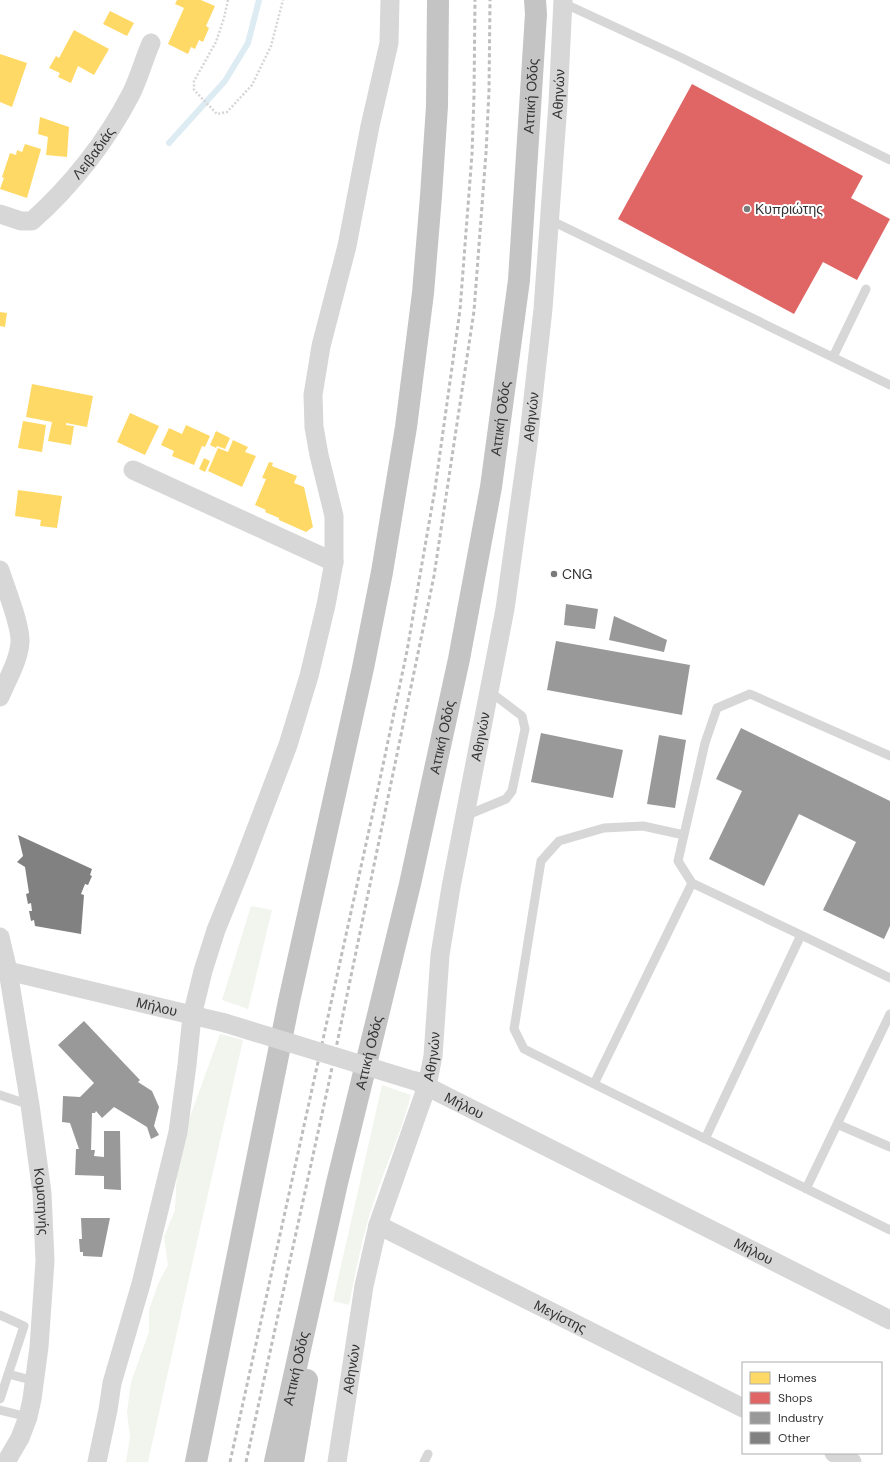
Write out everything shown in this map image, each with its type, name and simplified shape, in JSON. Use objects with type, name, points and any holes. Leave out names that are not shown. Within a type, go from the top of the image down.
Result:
[{"type":"highway","points":[[196,1462],[289,1002],[363,668],[382,572],[404,443],[423,293],[431,196],[437,106],[438,0]]},
{"type":"highway","name":"Αττική Οδός","points":[[274,1462],[337,1183],[412,876],[459,659],[491,487],[519,280],[536,14],[535,0]]},
{"type":"highway","points":[[293,1462],[330,1247],[337,1183]]},
{"type":"street","points":[[97,1462],[112,1383],[142,1284],[178,1132],[192,1016],[216,930],[288,745],[309,676],[326,605],[334,562],[334,516],[314,427],[313,395],[321,346],[347,246],[370,126],[389,43],[390,0]]},
{"type":"street","name":"Αθηνών","points":[[337,1462],[364,1286],[378,1225],[421,1084],[433,1056],[440,954],[464,817],[505,609],[528,444],[543,309],[558,103],[563,2]]},
{"type":"street","name":"Λειβαδιάς","points":[[0,214],[21,221],[32,221],[52,203],[96,150],[117,120],[132,92],[151,43]]},
{"type":"street","points":[[133,470],[334,562]]},
{"type":"street","points":[[0,570],[18,629],[20,641],[16,660],[0,697]]},
{"type":"street","name":"Κομοτηνής","points":[[0,937],[8,971],[7,1000],[30,1105],[42,1193],[45,1261],[39,1347],[28,1417],[20,1438],[6,1462]]},
{"type":"street","name":"Μήλου","points":[[8,971],[225,1023],[421,1084],[890,1320]]},
{"type":"street","name":"Μεγίστης","points":[[378,1225],[742,1407]]},
{"type":"street","points":[[836,1454],[852,1462]]},
{"type":"lane","points":[[563,2],[680,57],[890,160]]},
{"type":"lane","points":[[550,220],[890,385]]},
{"type":"lane","points":[[833,357],[866,289]]},
{"type":"lane","points":[[464,817],[506,799],[512,791],[525,729],[522,716],[489,691]]},
{"type":"lane","points":[[890,756],[750,694],[717,708],[705,742],[678,861],[692,883],[890,978]]},
{"type":"lane","points":[[684,835],[643,826],[604,828],[559,841],[541,861],[514,1029],[524,1049],[890,1230]]},
{"type":"lane","points":[[594,1084],[692,883]]},
{"type":"lane","points":[[705,1139],[801,935]]},
{"type":"lane","points":[[806,1189],[890,1014]]},
{"type":"lane","points":[[0,1095],[30,1105]]},
{"type":"lane","points":[[837,1124],[890,1147]]},
{"type":"lane","points":[[0,1315],[24,1326],[0,1399]]},
{"type":"lane","points":[[8,1374],[34,1381]]},
{"type":"lane","points":[[0,1410],[28,1417]]},
{"type":"path","points":[[228,0],[216,42],[194,81],[194,90],[217,114],[227,112],[252,85],[271,46],[283,0]]},
{"type":"shaded area","points":[[251,906],[272,910],[248,1009],[222,1000]]},
{"type":"shaded area","points":[[220,1034],[243,1040],[148,1462],[126,1462],[130,1437],[127,1412],[131,1382],[149,1332],[149,1310],[158,1284],[168,1265],[164,1237],[175,1210],[177,1171],[187,1125]]},
{"type":"shaded area","points":[[382,1085],[411,1095],[403,1122],[379,1185],[367,1224],[349,1305],[333,1301]]},
{"type":"building: Homes","points":[[177,0],[201,0],[215,6],[206,26],[209,28],[203,42],[199,40],[195,49],[191,47],[188,54],[168,44],[184,8],[175,4]]},
{"type":"building: Homes","points":[[110,11],[134,23],[127,36],[103,24]]},
{"type":"building: Homes","points":[[74,30],[109,49],[94,75],[78,66],[71,83],[58,77],[60,73],[49,68],[56,56],[59,58]]},
{"type":"building: Homes","points":[[0,54],[27,63],[12,107],[0,102]]},
{"type":"building: Homes","points":[[40,117],[69,127],[67,157],[46,155],[48,137],[38,134]]},
{"type":"building: Homes","points":[[25,144],[41,149],[27,198],[0,189],[4,178],[2,177],[10,153],[16,155],[17,150],[22,152]]},
{"type":"building: Homes","points":[[0,312],[7,313],[5,327],[0,326]]},
{"type":"building: Homes","points":[[32,384],[93,396],[87,427],[66,423],[66,425],[74,426],[71,445],[48,441],[52,422],[26,417]]},
{"type":"building: Homes","points":[[130,413],[159,426],[145,455],[117,442]]},
{"type":"building: Homes","points":[[23,421],[46,425],[42,452],[18,448]]},
{"type":"building: Homes","points":[[186,425],[210,436],[205,447],[202,446],[194,465],[172,456],[174,451],[161,445],[169,428],[182,434]]},
{"type":"building: Homes","points":[[216,431],[230,438],[225,449],[217,446],[216,448],[210,445]]},
{"type":"building: Homes","points":[[233,440],[248,447],[245,452],[256,456],[242,487],[208,471],[218,448],[228,452]]},
{"type":"building: Homes","points":[[204,458],[210,461],[205,472],[199,469]]},
{"type":"building: Homes","points":[[269,462],[273,463],[272,466],[297,476],[294,483],[304,487],[313,527],[306,532],[279,520],[279,518],[265,512],[266,510],[255,505],[266,479],[262,478]]},
{"type":"building: Homes","points":[[18,490],[62,496],[57,528],[40,526],[41,520],[15,516]]},
{"type":"building: Shops","name":"Κυπριώτης","points":[[692,84],[863,176],[851,198],[890,219],[857,280],[823,262],[794,314],[618,219]]},
{"type":"building: Industry","points":[[566,604],[598,609],[595,629],[564,625]]},
{"type":"building: Industry","points":[[614,616],[667,640],[664,652],[609,640]]},
{"type":"building: Industry","points":[[556,641],[690,665],[682,715],[547,690]]},
{"type":"building: Industry","points":[[741,728],[890,801],[890,926],[884,939],[823,910],[856,842],[799,814],[764,886],[709,859],[742,791],[716,779]]},
{"type":"building: Industry","points":[[541,733],[623,750],[613,798],[531,782]]},
{"type":"building: Industry","points":[[659,735],[686,740],[675,808],[647,804]]},
{"type":"building: Industry","points":[[84,1021],[140,1080],[138,1082],[152,1091],[159,1107],[154,1126],[159,1135],[151,1139],[147,1127],[114,1107],[102,1118],[96,1111],[95,1113],[92,1113],[91,1150],[95,1150],[94,1156],[104,1157],[104,1131],[120,1131],[121,1190],[104,1189],[104,1176],[75,1175],[76,1149],[79,1149],[70,1123],[62,1122],[63,1096],[80,1097],[94,1083],[58,1045]]},
{"type":"building: Industry","points":[[81,1218],[110,1218],[102,1257],[83,1256],[83,1252],[80,1252],[79,1239],[82,1239]]},
{"type":"building: Other","points":[[18,835],[92,869],[90,875],[92,876],[88,885],[85,884],[81,894],[84,895],[81,934],[35,926],[34,920],[31,921],[29,911],[32,911],[31,903],[28,904],[26,894],[29,893],[25,867],[17,862],[23,856]]},
{"type":"waterway","points":[[169,143],[225,81],[248,43],[259,0]]},
{"type":"railway","points":[[230,1462],[375,803],[407,651],[435,489],[460,310],[472,154],[475,0]]},
{"type":"railway","points":[[246,1462],[329,1082],[434,576],[474,311],[486,153],[489,91],[490,0]]},
{"type":"place","name":"Κυπριώτης","points":[[747,209]]},
{"type":"place","name":"CNG","points":[[554,574]]}]
